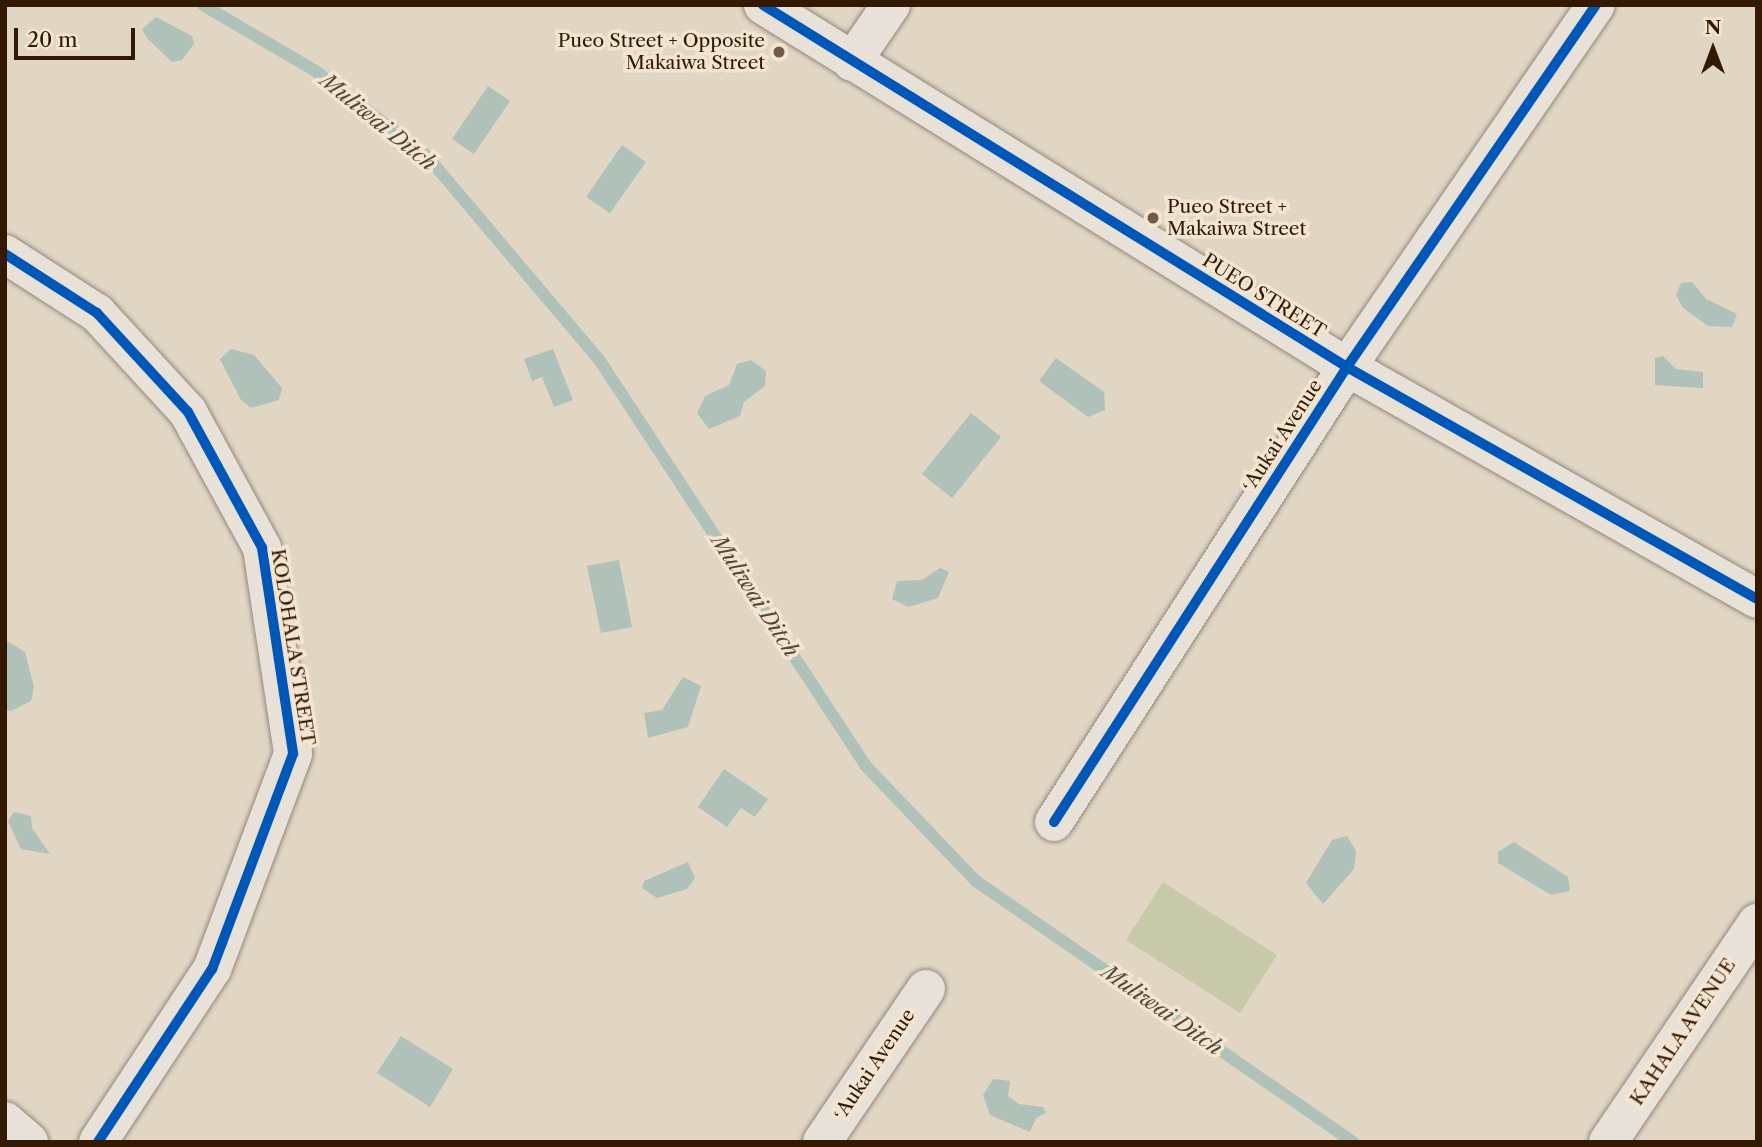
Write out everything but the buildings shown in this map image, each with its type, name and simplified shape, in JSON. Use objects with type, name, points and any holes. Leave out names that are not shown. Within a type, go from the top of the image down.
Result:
[{"type":"street","name":"PUEO STREET","points":[[763,5],[1347,367],[1757,599]]},
{"type":"street","points":[[852,62],[891,5]]},
{"type":"street","name":"ʻAukai Avenue","points":[[1054,822],[1347,367],[1596,5]]},
{"type":"street","name":"KOLOHALA STREET","points":[[5,254],[97,313],[188,412],[262,548],[293,754],[212,970],[98,1142]]},
{"type":"street","name":"KAHALA AVENUE","points":[[1608,1142],[1757,923]]},
{"type":"street","name":"ʻAukai Avenue","points":[[822,1142],[926,989]]},
{"type":"street","points":[[5,1121],[29,1142]]},
{"type":"green space","points":[[1163,882],[1277,955],[1240,1013],[1126,940]]},
{"type":"shaded area","points":[[156,17],[192,36],[194,44],[182,60],[172,62],[147,38],[142,29]]},
{"type":"shaded area","points":[[488,86],[510,101],[474,154],[452,139]]},
{"type":"shaded area","points":[[622,145],[646,162],[610,213],[586,197]]},
{"type":"shaded area","points":[[1692,282],[1706,299],[1737,314],[1732,327],[1708,326],[1683,308],[1676,295],[1681,283]]},
{"type":"shaded area","points":[[231,349],[254,355],[282,388],[279,400],[251,408],[241,400],[220,359]]},
{"type":"shaded area","points":[[553,349],[573,400],[554,407],[542,377],[532,381],[524,359]]},
{"type":"shaded area","points":[[1663,356],[1676,369],[1703,372],[1703,388],[1655,385],[1655,358]]},
{"type":"shaded area","points":[[1056,358],[1104,392],[1105,410],[1088,417],[1039,381]]},
{"type":"shaded area","points":[[751,360],[766,371],[765,386],[744,402],[740,416],[709,429],[697,413],[705,396],[729,385],[737,364]]},
{"type":"shaded area","points":[[971,413],[1001,437],[952,498],[922,474]]},
{"type":"shaded area","points":[[619,560],[632,627],[601,633],[587,566]]},
{"type":"shaded area","points":[[940,568],[949,572],[938,598],[908,607],[892,599],[897,581],[922,580]]},
{"type":"shaded area","points":[[5,640],[25,652],[34,687],[31,701],[11,711],[5,710]]},
{"type":"shaded area","points":[[683,677],[701,686],[688,727],[648,738],[644,713],[662,710]]},
{"type":"shaded area","points":[[724,769],[768,799],[755,817],[741,808],[727,827],[698,807]]},
{"type":"shaded area","points":[[14,812],[31,816],[32,828],[50,854],[21,849],[8,821]]},
{"type":"shaded area","points":[[1347,836],[1356,851],[1354,869],[1323,904],[1306,883],[1332,840]]},
{"type":"shaded area","points":[[1514,842],[1568,877],[1570,891],[1551,895],[1498,863],[1498,852]]},
{"type":"shaded area","points":[[688,862],[695,878],[687,889],[657,898],[642,888],[644,881]]},
{"type":"shaded area","points":[[401,1036],[453,1069],[430,1107],[377,1073]]},
{"type":"shaded area","points":[[993,1079],[1010,1081],[1008,1096],[1019,1104],[1043,1107],[1046,1113],[1036,1118],[1030,1132],[990,1115],[983,1095]]},
{"type":"waterway","name":"Muliwai Ditch","points":[[203,5],[317,72],[426,155],[600,361],[865,765],[976,881],[1353,1142]]},
{"type":"cycle path","points":[[763,5],[1347,367],[1757,599]]},
{"type":"cycle path","points":[[1054,822],[1347,367],[1596,5]]},
{"type":"cycle path","points":[[5,254],[97,313],[188,412],[262,548],[293,754],[212,969],[98,1142]]},
{"type":"place","name":"Pueo Street + Opposite Makaiwa Street","points":[[779,52]]},
{"type":"place","name":"Pueo Street + Makaiwa Street","points":[[1153,218]]}]
